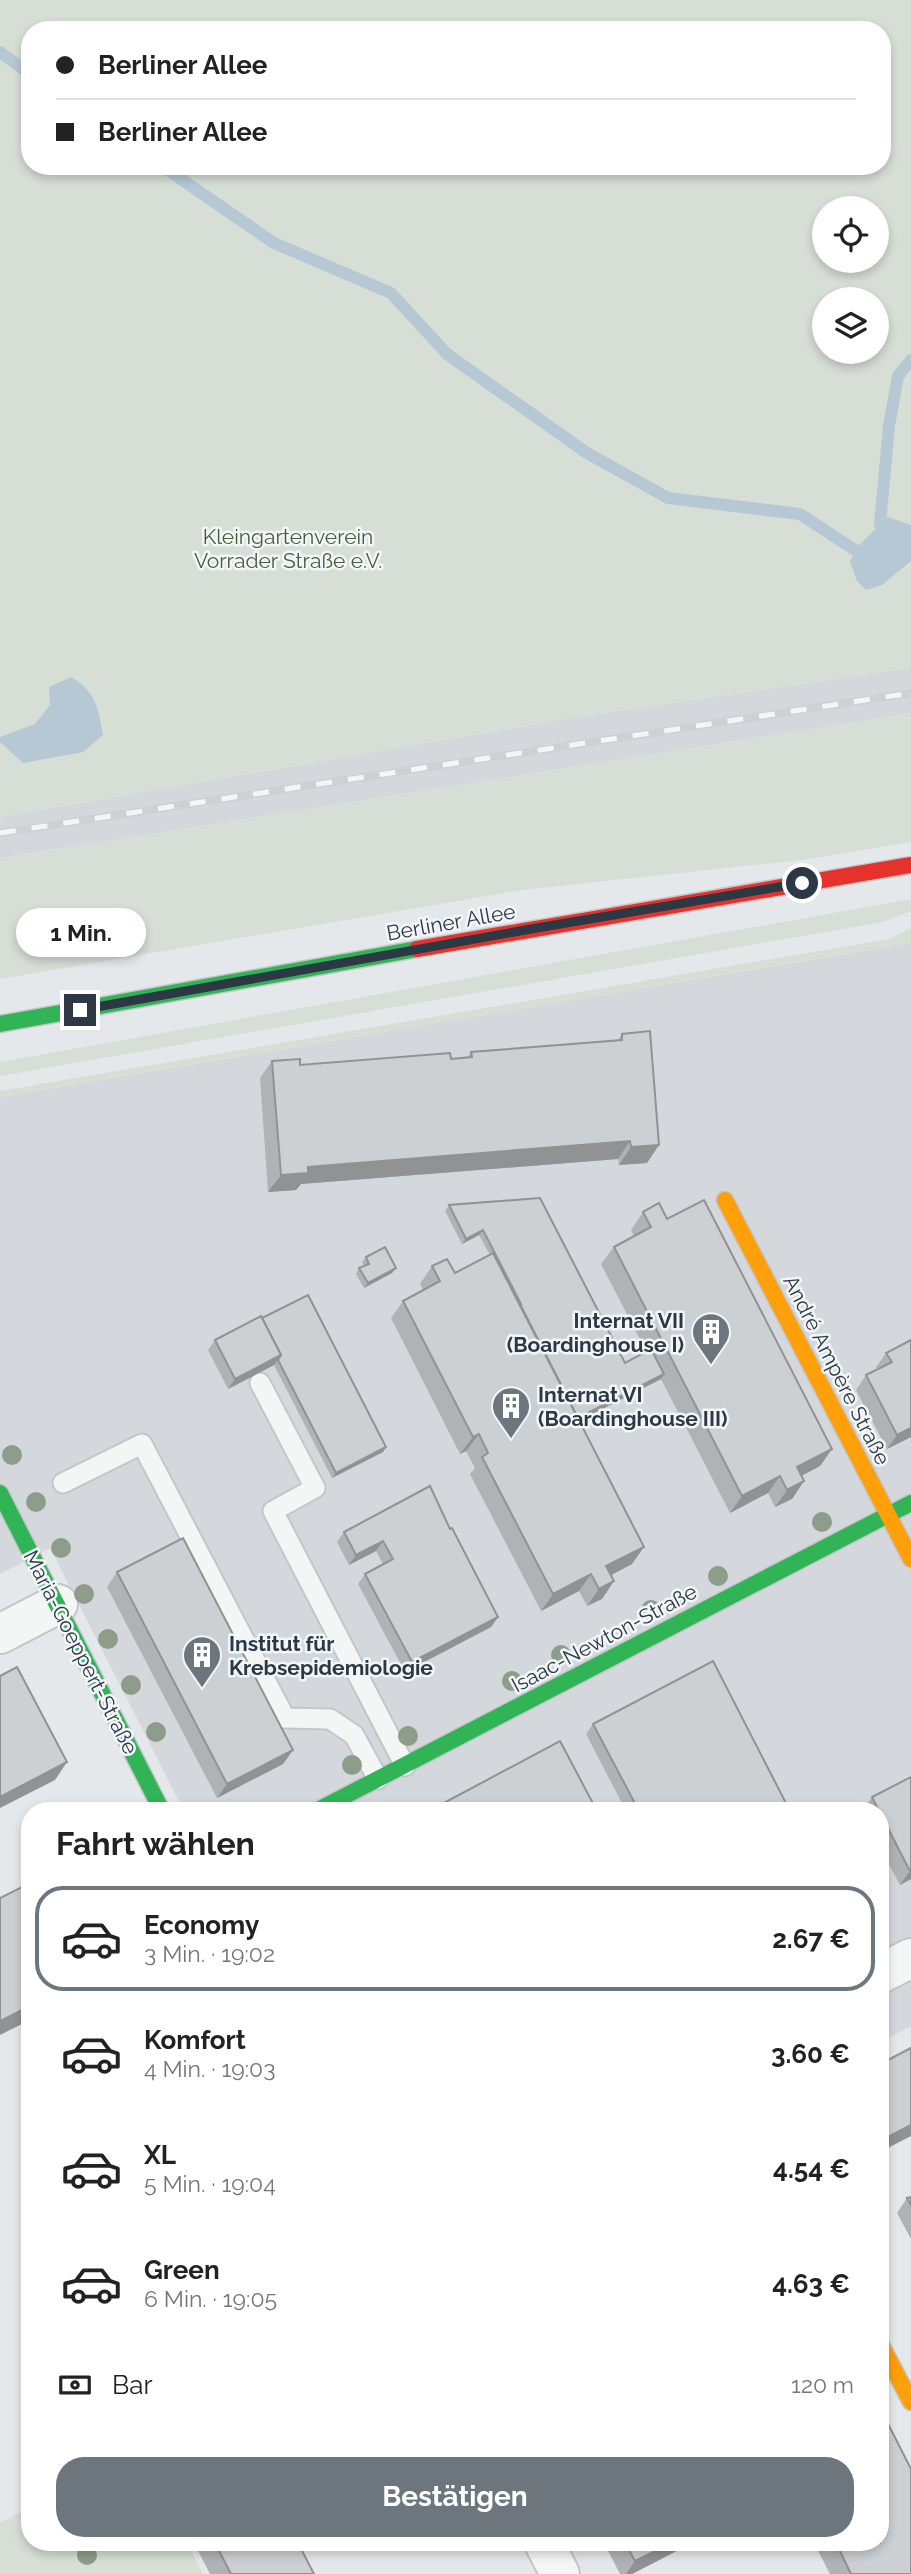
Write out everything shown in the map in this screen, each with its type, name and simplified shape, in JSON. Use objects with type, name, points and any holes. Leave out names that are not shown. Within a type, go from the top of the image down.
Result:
[{"type":"street","name":"Berliner Allee","points":[[0,1024],[531,929],[911,865]]},
{"type":"street","name":"André Ampère Straße","points":[[725,1200],[911,1559]]},
{"type":"street","name":"Maria-Goeppert-Straße","points":[[0,1493],[157,1802]]},
{"type":"street","name":"Isaac-Newton-Straße","points":[[333,1802],[911,1503]]},
{"type":"street","points":[[0,1634],[58,1604]]},
{"type":"street","points":[[889,1969],[911,1958]]},
{"type":"street","points":[[889,2360],[911,2402]]},
{"type":"street","points":[[548,2551],[560,2574]]},
{"type":"lane","points":[[260,1383],[315,1488],[273,1511],[405,1766]]},
{"type":"lane","points":[[63,1483],[142,1444],[285,1718],[330,1719],[354,1735],[378,1779]]},
{"type":"shaded area","points":[[911,668],[911,713],[0,858],[0,817],[571,718]]},
{"type":"shaded area","points":[[911,943],[911,2026],[889,2037],[889,1802],[179,1802],[50,1548],[0,1574],[0,1097]]},
{"type":"green space","name":"Kleingartenverein Vorrader Straße e.V.","points":[[0,0],[911,0],[911,668],[571,718],[0,817]]},
{"type":"green space","points":[[911,713],[911,842],[810,859],[522,890],[0,979],[0,858]]},
{"type":"green space","points":[[911,899],[911,911],[883,922],[0,1076],[0,1062]]},
{"type":"green space","points":[[911,928],[911,943],[0,1097],[0,1091],[889,939]]},
{"type":"green space","points":[[21,2512],[21,2551],[191,2551],[203,2574],[0,2574],[0,2523]]},
{"type":"water","points":[[888,517],[911,525],[911,561],[882,585],[866,590],[857,581],[850,561],[858,546]]},
{"type":"water","points":[[71,677],[91,695],[103,735],[83,752],[23,763],[0,742],[0,737],[35,724],[50,705],[49,687]]},
{"type":"building","points":[[650,1031],[659,1145],[631,1147],[630,1141],[308,1167],[308,1173],[281,1175],[272,1061],[300,1059],[300,1065],[450,1053],[451,1059],[472,1057],[471,1052],[622,1040],[622,1034]]},
{"type":"building","points":[[540,1198],[625,1363],[651,1349],[664,1374],[578,1418],[483,1230],[466,1239],[449,1205]]},
{"type":"building","name":"Internat VII (Boardinghouse I)","points":[[704,1200],[832,1449],[797,1467],[804,1481],[787,1490],[780,1476],[742,1496],[614,1247],[651,1227],[643,1212],[659,1203],[667,1219]]},
{"type":"building","points":[[385,1247],[396,1268],[368,1283],[359,1268],[369,1264],[366,1257]]},
{"type":"building","name":"Internat VI (Boardinghouse III)","points":[[493,1253],[644,1547],[606,1566],[614,1581],[599,1589],[591,1574],[553,1594],[482,1457],[488,1453],[479,1434],[473,1437],[403,1301],[440,1281],[432,1266],[447,1259],[455,1273]]},
{"type":"building","points":[[308,1295],[386,1447],[336,1473],[278,1360],[281,1355],[262,1318]]},
{"type":"building","points":[[261,1316],[281,1355],[235,1379],[215,1340]]},
{"type":"building","points":[[911,1340],[911,1428],[897,1435],[866,1375],[892,1362],[886,1353]]},
{"type":"building","points":[[430,1486],[498,1617],[412,1662],[365,1574],[393,1559],[383,1541],[356,1555],[344,1532]]},
{"type":"building","name":"Institut für Krebsepidemiologie","points":[[183,1538],[293,1750],[227,1784],[117,1572]]},
{"type":"building","points":[[713,1661],[785,1802],[634,1802],[593,1724]]},
{"type":"building","points":[[17,1667],[67,1762],[0,1797],[0,1676]]},
{"type":"building","points":[[560,1741],[592,1802],[446,1802]]},
{"type":"building","points":[[911,1777],[910,1871],[889,1830],[889,1802],[874,1802],[872,1797]]},
{"type":"building","points":[[21,1888],[21,2010],[0,2021],[0,1898]]},
{"type":"building","points":[[911,2048],[911,2125],[889,2136],[889,2059]]},
{"type":"building","points":[[889,2426],[911,2469],[911,2574],[851,2574],[840,2551],[889,2551]]},
{"type":"building","points":[[219,2551],[302,2551],[314,2574],[231,2574]]},
{"type":"building","points":[[629,2551],[655,2551],[635,2561]]},
{"type":"waterway","points":[[0,52],[21,67]]},
{"type":"waterway","points":[[175,175],[274,243],[391,293],[447,354],[587,453],[668,498],[800,514],[855,550]]},
{"type":"waterway","points":[[880,524],[889,426],[898,376],[911,360]]},
{"type":"railway","points":[[0,833],[911,693]]},
{"type":"traffic: fast","points":[[0,1024],[417,949]]},
{"type":"traffic: fast","points":[[0,1493],[157,1802]]},
{"type":"traffic: fast","points":[[333,1802],[911,1503]]},
{"type":"traffic: slow","points":[[725,1200],[911,1559]]},
{"type":"traffic: slow","points":[[889,2360],[911,2402]]},
{"type":"traffic: jam","points":[[417,949],[911,865]]},
{"type":"place","name":"Internat VII (Boardinghouse I)","points":[[711,1366]]},
{"type":"place","name":"Internat VI (Boardinghouse III)","points":[[511,1440]]},
{"type":"place","name":"Institut für Krebsepidemiologie","points":[[202,1689]]},
{"type":"route","points":[[80,1010],[802,883]]}]
